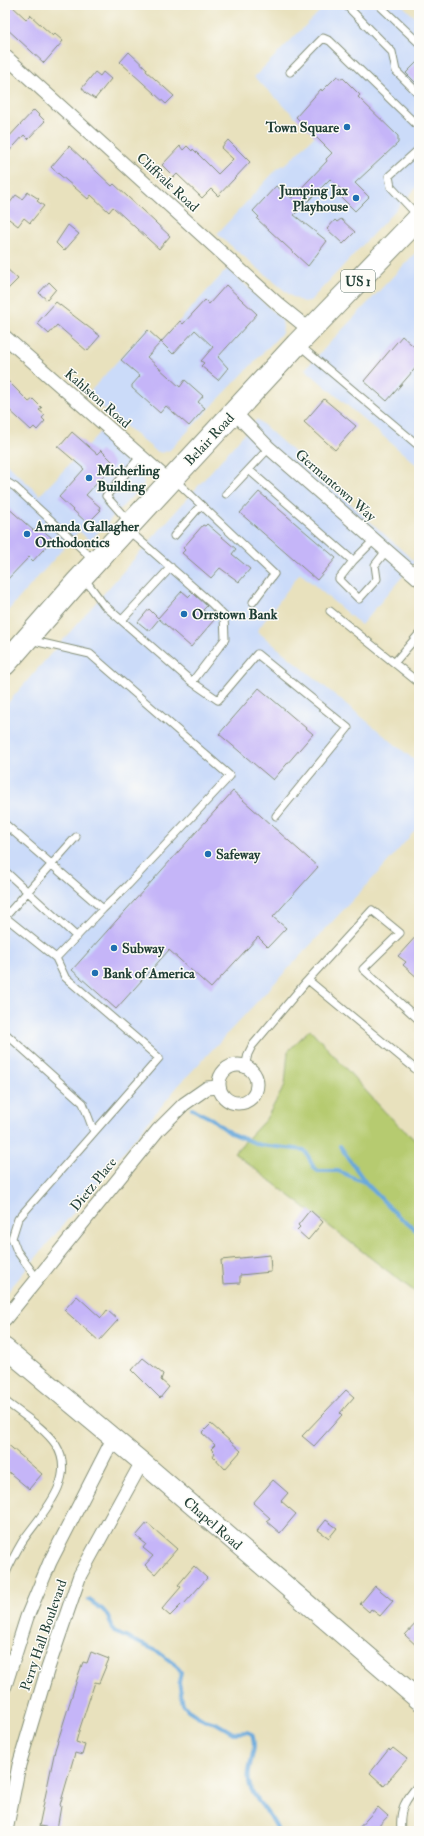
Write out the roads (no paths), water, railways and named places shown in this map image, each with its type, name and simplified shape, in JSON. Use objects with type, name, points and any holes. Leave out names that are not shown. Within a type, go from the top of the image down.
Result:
[{"type":"highway","name":"Belair Road","points":[[5,664],[89,569],[234,412],[419,218]]},
{"type":"street","name":"Cliffvale Road","points":[[5,56],[304,337]]},
{"type":"street","name":"Kahlston Road","points":[[5,337],[141,456],[172,480]]},
{"type":"street","name":"Germantown Way","points":[[234,412],[269,448],[419,579]]},
{"type":"street","points":[[234,1066],[245,1066],[251,1070],[257,1082],[257,1088],[250,1099],[244,1102],[231,1102],[221,1093],[219,1087],[221,1076],[224,1071],[234,1066]]},
{"type":"street","name":"Dietz Place","points":[[5,1319],[158,1130],[184,1104],[207,1088],[219,1087]]},
{"type":"street","name":"Chapel Road","points":[[5,1348],[142,1462],[419,1700]]},
{"type":"street","name":"Perry Hall Boulevard","points":[[5,1686],[27,1617],[50,1562],[113,1439]]},
{"type":"street","name":"Perry Hall Boulevard","points":[[6,1831],[19,1765],[47,1671],[80,1576],[142,1462]]},
{"type":"lane","points":[[346,5],[392,52],[396,71],[419,94]]},
{"type":"lane","points":[[379,5],[419,43]]},
{"type":"lane","points":[[290,72],[323,38],[330,41],[419,127]]},
{"type":"lane","points":[[419,149],[389,176],[391,187],[419,218]]},
{"type":"lane","points":[[304,337],[419,446]]},
{"type":"lane","points":[[226,494],[269,448]]},
{"type":"lane","points":[[141,456],[106,496],[129,526],[224,616],[225,639],[192,682]]},
{"type":"lane","points":[[249,470],[353,561]]},
{"type":"lane","points":[[172,480],[201,505],[274,574],[252,602]]},
{"type":"lane","points":[[5,481],[15,486],[89,569],[104,605],[192,682],[218,700],[257,654],[348,728],[276,816]]},
{"type":"lane","points":[[174,536],[201,505]]},
{"type":"lane","points":[[374,540],[353,561],[339,579],[359,600],[377,579],[375,565],[386,551]]},
{"type":"lane","points":[[122,620],[171,567]]},
{"type":"lane","points":[[330,611],[395,662],[419,683]]},
{"type":"lane","points":[[395,662],[419,634]]},
{"type":"lane","points":[[38,642],[90,654],[230,776],[56,958]]},
{"type":"lane","points":[[7,827],[103,909]]},
{"type":"lane","points":[[38,1280],[17,1251],[12,1238],[18,1218],[159,1058],[65,977],[56,958],[5,917],[76,837]]},
{"type":"lane","points":[[5,871],[77,936]]},
{"type":"lane","points":[[245,1066],[252,1046],[308,980],[372,910],[400,933],[363,969],[419,1020]]},
{"type":"lane","points":[[308,980],[419,1072]]},
{"type":"lane","points":[[5,1033],[84,1103],[94,1132]]},
{"type":"lane","points":[[5,1401],[42,1430],[55,1444],[62,1460],[63,1470],[60,1486],[39,1521],[22,1542],[5,1575]]},
{"type":"lane","points":[[401,1831],[402,1808],[406,1800],[419,1784]]},
{"type":"waterway","points":[[192,1109],[212,1119],[230,1133],[260,1145],[304,1150],[313,1166],[318,1171],[338,1171],[366,1183]]},
{"type":"waterway","points":[[340,1146],[366,1183],[397,1215],[419,1233]]},
{"type":"waterway","points":[[89,1600],[103,1610],[108,1616],[114,1632],[157,1651],[178,1667],[181,1673],[179,1682],[183,1704],[188,1710],[204,1720],[216,1723],[233,1733],[247,1732],[252,1734],[254,1747],[249,1773],[250,1786],[256,1798],[272,1819],[278,1831]]},
{"type":"place","name":"Town Square","points":[[347,127]]},
{"type":"place","name":"Jumping Jax Playhouse","points":[[356,198]]},
{"type":"place","name":"Micherling Building","points":[[89,478]]},
{"type":"place","name":"Amanda Gallagher Orthodontics","points":[[27,534]]},
{"type":"place","name":"Orrstown Bank","points":[[184,614]]},
{"type":"place","name":"Safeway","points":[[208,854]]},
{"type":"place","name":"Subway","points":[[114,948]]},
{"type":"place","name":"Bank of America","points":[[95,973]]}]
